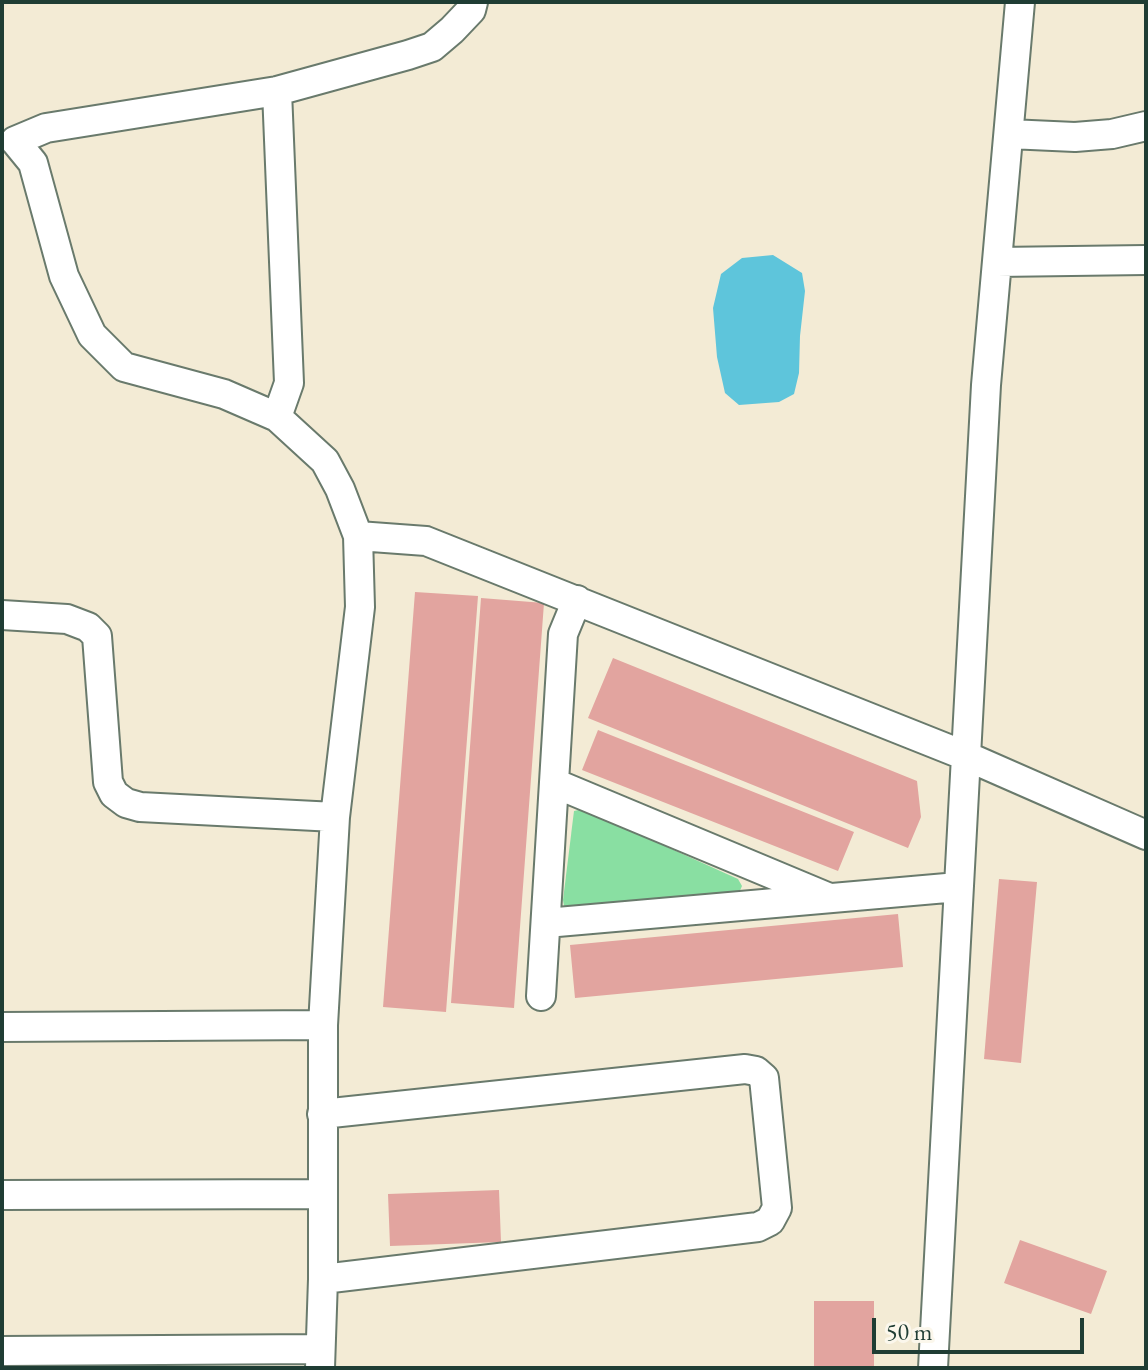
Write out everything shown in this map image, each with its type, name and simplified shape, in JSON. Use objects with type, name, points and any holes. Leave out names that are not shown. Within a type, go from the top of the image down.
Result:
[{"type":"street","points":[[2,1351],[320,1359],[323,1025],[335,817],[360,607],[358,536],[340,489],[325,461],[277,417],[224,394],[124,367],[92,335],[64,276],[33,163],[9,139],[46,128],[277,91],[432,47],[471,10],[473,2]]},
{"type":"street","points":[[933,1368],[986,385],[1020,2]]},
{"type":"street","points":[[277,91],[289,383],[277,417]]},
{"type":"street","points":[[1009,134],[1075,137],[1112,134],[1146,126]]},
{"type":"street","points":[[997,262],[1146,260]]},
{"type":"street","points":[[358,536],[426,541],[966,756],[1146,835]]},
{"type":"street","points":[[541,996],[563,634],[577,600]]},
{"type":"street","points":[[2,615],[67,619],[88,627],[97,636],[108,782],[114,794],[126,803],[140,807],[335,817]]},
{"type":"street","points":[[554,783],[831,899]]},
{"type":"street","points":[[546,923],[958,887]]},
{"type":"street","points":[[2,1027],[323,1025]]},
{"type":"street","points":[[322,1114],[745,1069],[756,1071],[764,1078],[777,1208],[770,1221],[758,1227],[323,1279]]},
{"type":"street","points":[[2,1195],[322,1194]]},
{"type":"green space","points":[[583,809],[738,879],[742,886],[739,893],[564,906],[574,811]]},
{"type":"water","points":[[773,255],[802,273],[805,291],[799,373],[794,394],[779,402],[739,405],[725,393],[717,357],[713,308],[721,274],[742,258]]},
{"type":"building","points":[[415,592],[478,596],[446,1012],[383,1007]]},
{"type":"building","points":[[481,598],[544,603],[514,1008],[451,1003]]},
{"type":"building","points":[[613,658],[917,781],[921,817],[908,848],[588,718]]},
{"type":"building","points":[[598,730],[854,832],[838,871],[582,770]]},
{"type":"building","points":[[999,879],[1037,882],[1021,1063],[984,1059]]},
{"type":"building","points":[[898,914],[903,967],[575,998],[570,945]]},
{"type":"building","points":[[499,1190],[501,1242],[390,1246],[388,1194]]},
{"type":"building","points":[[1020,1240],[1107,1271],[1091,1314],[1004,1283]]},
{"type":"building","points":[[814,1301],[874,1301],[874,1368],[814,1368]]}]
